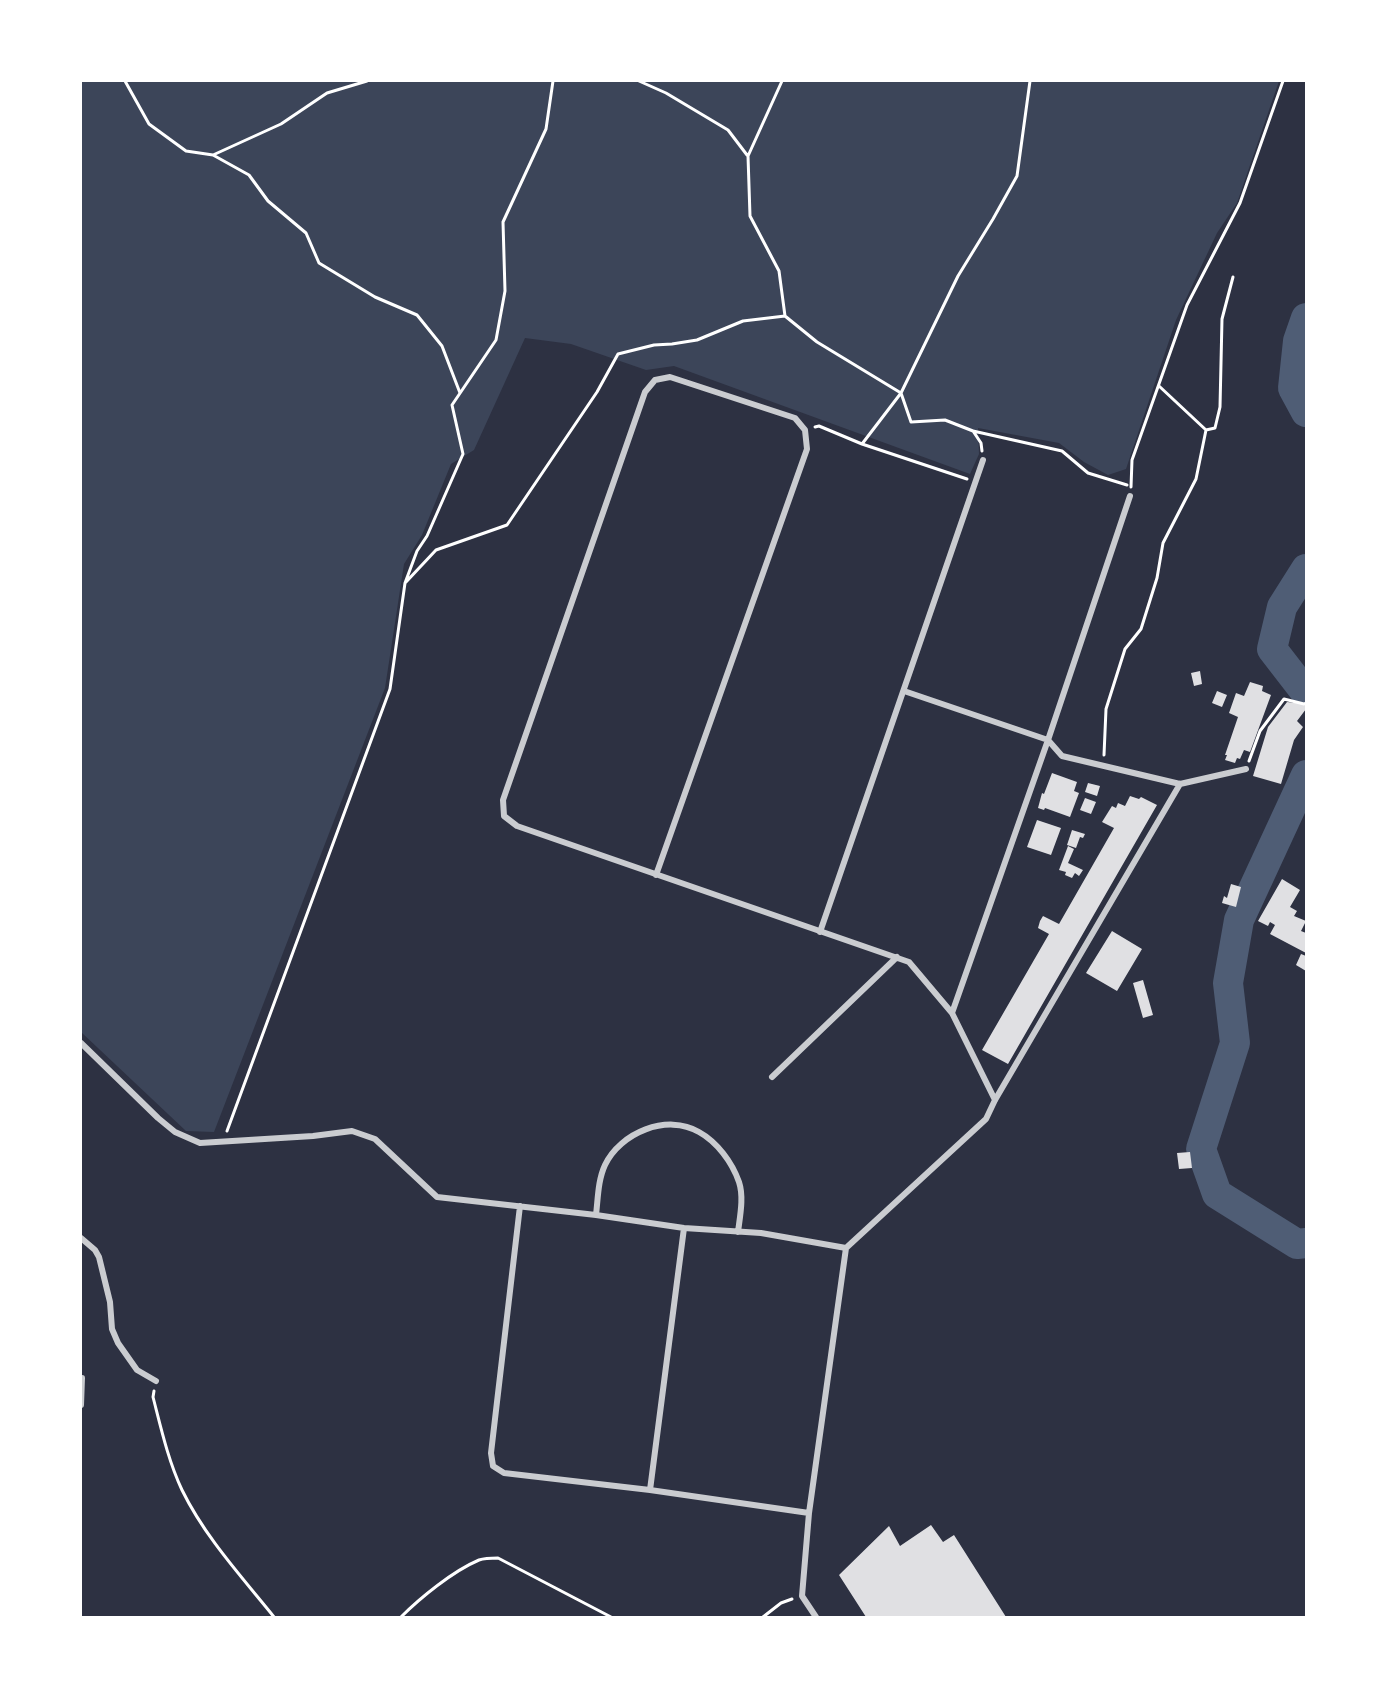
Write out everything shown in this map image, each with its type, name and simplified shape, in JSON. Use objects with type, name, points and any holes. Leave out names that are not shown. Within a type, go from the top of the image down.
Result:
[{"type":"street","points":[[656,875],[807,449],[805,430],[795,418],[670,376],[656,380],[645,392],[503,800],[504,816],[517,826],[656,875],[820,932],[909,962],[952,1013],[995,1100]]},
{"type":"street","points":[[820,932],[983,460]]},
{"type":"street","points":[[952,1013],[1048,741],[1130,496]]},
{"type":"street","points":[[904,691],[1048,741],[1062,756],[1180,784],[1246,769]]},
{"type":"street","points":[[816,1617],[802,1596],[809,1513],[846,1248],[986,1119],[1180,784]]},
{"type":"street","points":[[772,1077],[897,957]]},
{"type":"street","points":[[81,1043],[175,1132],[200,1143],[313,1137],[352,1131],[375,1139],[437,1197],[596,1215],[684,1228],[761,1233],[846,1248]]},
{"type":"street","points":[[596,1215],[600,1180],[613,1151],[637,1133],[666,1125],[681,1126],[697,1130],[709,1138],[728,1159],[739,1183],[741,1196],[738,1232]]},
{"type":"street","points":[[520,1206],[491,1453],[493,1466],[504,1473],[650,1490],[809,1513]]},
{"type":"street","points":[[650,1490],[684,1228]]},
{"type":"street","points":[[81,1238],[95,1250],[99,1257],[110,1302],[112,1329],[118,1343],[137,1370],[156,1381]]},
{"type":"street","points":[[81,1406],[82,1378]]},
{"type":"path","points":[[125,81],[149,124],[186,151],[213,155],[249,175],[268,201],[306,233],[319,263],[375,297],[417,315],[442,346],[460,393]]},
{"type":"path","points":[[213,155],[281,124],[327,93],[367,81]]},
{"type":"path","points":[[223,1141],[390,689],[405,583],[417,551],[427,536],[463,454],[452,405],[496,340],[505,291],[503,222],[546,129],[553,81]]},
{"type":"path","points":[[639,81],[666,93],[728,130],[748,156]]},
{"type":"path","points":[[782,81],[748,156],[750,216],[778,271],[785,315],[817,342],[902,393],[911,422],[945,420],[973,431],[1062,451],[1088,473],[1131,486]]},
{"type":"path","points":[[862,444],[902,393],[958,276],[1017,176],[1030,81]]},
{"type":"path","points":[[1130,496],[1132,460],[1187,305],[1240,203],[1283,81]]},
{"type":"path","points":[[1206,430],[1215,428],[1220,407],[1222,319],[1233,277]]},
{"type":"path","points":[[405,583],[436,550],[507,525],[597,392],[618,354],[654,345],[672,345],[697,340],[743,321],[785,315]]},
{"type":"path","points":[[1159,386],[1206,430]]},
{"type":"path","points":[[805,430],[819,426],[862,444],[976,482]]},
{"type":"path","points":[[1102,766],[1106,741],[1106,709],[1125,649],[1141,629],[1157,578],[1163,543],[1196,479],[1206,430]]},
{"type":"path","points":[[973,431],[981,443],[983,460]]},
{"type":"path","points":[[1246,769],[1260,731],[1284,699],[1305,703]]},
{"type":"path","points":[[156,1381],[153,1397],[168,1456],[182,1490],[217,1547],[274,1617]]},
{"type":"path","points":[[401,1617],[418,1600],[465,1567],[481,1559],[498,1558],[611,1617]]},
{"type":"path","points":[[764,1617],[781,1603],[802,1596]]},
{"type":"shaded area","points":[[81,81],[1279,81],[1237,203],[1217,233],[1176,320],[1126,469],[1108,475],[1084,462],[1059,443],[978,428],[979,454],[970,474],[674,366],[646,370],[571,344],[525,338],[474,450],[451,464],[422,535],[404,564],[385,688],[214,1132],[186,1131],[81,1032]]},
{"type":"building","points":[[1200,671],[1202,684],[1194,686],[1191,673]]},
{"type":"building","points":[[1250,682],[1263,686],[1262,691],[1271,695],[1250,752],[1244,750],[1240,759],[1237,758],[1235,763],[1225,760],[1238,717],[1229,713],[1236,693],[1244,696]]},
{"type":"building","points":[[1217,691],[1227,695],[1222,707],[1212,703]]},
{"type":"building","points":[[1287,702],[1306,704],[1306,709],[1297,721],[1303,727],[1294,740],[1281,784],[1253,776],[1268,727]]},
{"type":"building","points":[[1052,773],[1077,782],[1074,791],[1079,793],[1070,817],[1045,808],[1044,810],[1038,808],[1042,793],[1044,794]]},
{"type":"building","points":[[1088,783],[1100,786],[1097,796],[1085,792]]},
{"type":"building","points":[[1130,796],[1139,799],[1141,797],[1157,805],[1008,1064],[982,1050],[1049,934],[1038,928],[1040,921],[1043,916],[1059,924],[1114,828],[1102,822],[1112,806],[1116,808],[1118,803],[1125,806]]},
{"type":"building","points":[[1085,798],[1096,802],[1091,814],[1080,810]]},
{"type":"building","points":[[1037,820],[1061,828],[1051,855],[1027,847]]},
{"type":"building","points":[[1072,830],[1085,834],[1083,838],[1080,837],[1076,848],[1067,845]]},
{"type":"building","points":[[1068,846],[1074,849],[1068,863],[1083,870],[1079,876],[1075,873],[1072,878],[1065,875],[1066,872],[1059,870]]},
{"type":"building","points":[[1282,879],[1300,890],[1290,907],[1297,911],[1294,916],[1306,921],[1301,931],[1306,933],[1306,953],[1270,934],[1275,925],[1270,922],[1268,926],[1258,921]]},
{"type":"building","points":[[1231,884],[1241,887],[1236,907],[1222,903],[1224,896],[1227,898]]},
{"type":"building","points":[[1112,931],[1142,949],[1117,991],[1086,973]]},
{"type":"building","points":[[1301,954],[1306,956],[1306,971],[1296,965]]},
{"type":"building","points":[[1143,980],[1153,1015],[1143,1018],[1133,983]]},
{"type":"building","points":[[1190,1152],[1192,1168],[1179,1169],[1177,1153]]},
{"type":"building","points":[[931,1525],[943,1542],[954,1535],[1006,1617],[866,1617],[839,1575],[889,1526],[900,1546]]},
{"type":"waterway","points":[[1306,318],[1298,341],[1293,388],[1306,412]]},
{"type":"waterway","points":[[1306,569],[1282,607],[1272,649],[1306,693]]},
{"type":"waterway","points":[[1306,775],[1239,920],[1228,983],[1235,1043],[1201,1149],[1217,1194],[1297,1244],[1306,1243]]}]
